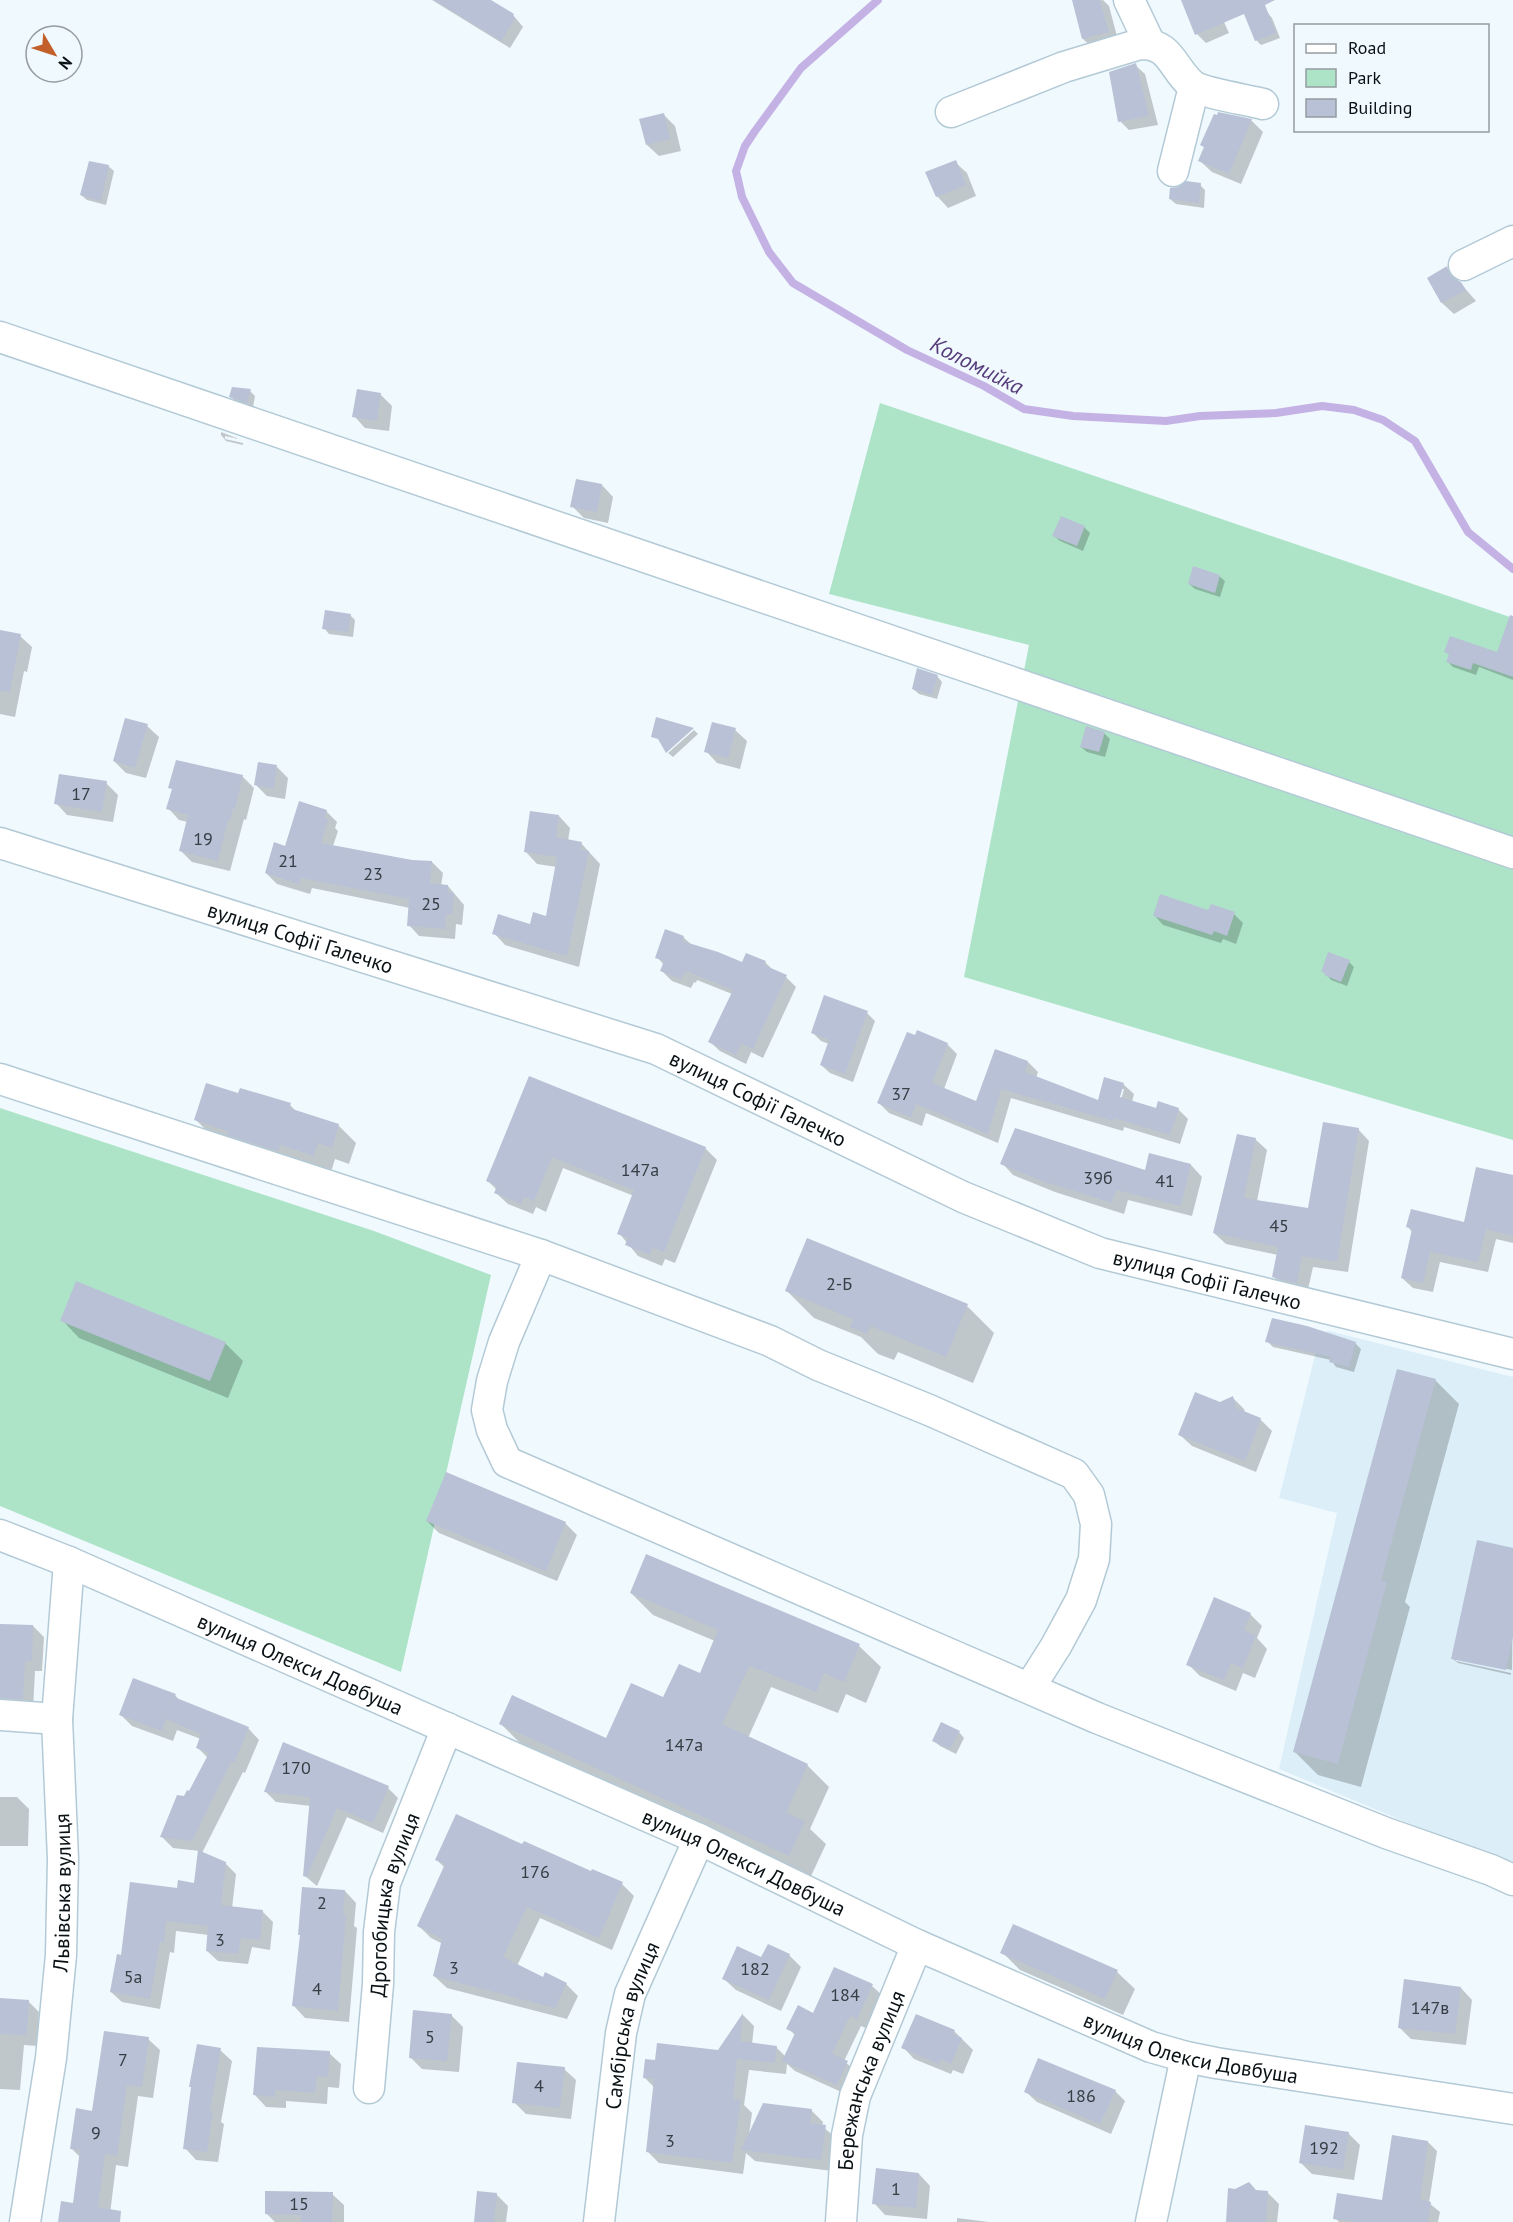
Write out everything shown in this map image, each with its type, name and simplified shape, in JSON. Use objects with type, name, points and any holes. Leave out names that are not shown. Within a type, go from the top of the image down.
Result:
[{"type":"street","points":[[1129,0],[1150,44]]},
{"type":"street","points":[[951,112],[1064,67],[1140,44],[1162,48],[1194,87],[1263,104]]},
{"type":"street","points":[[1173,171],[1194,87]]},
{"type":"street","points":[[1464,265],[1513,241]]},
{"type":"street","points":[[0,337],[1513,853]]},
{"type":"street","name":"вулиця Софії Галечко","points":[[0,843],[656,1048],[963,1197],[1100,1253],[1513,1354]]},
{"type":"street","points":[[0,1079],[541,1256],[770,1341],[818,1365],[929,1410],[1074,1474],[1089,1496],[1094,1515],[1096,1524],[1094,1558],[1080,1600],[1056,1646],[1030,1687]]},
{"type":"street","points":[[541,1256],[504,1342],[492,1381],[487,1410],[492,1430],[507,1462],[1097,1718],[1386,1833],[1513,1880]]},
{"type":"street","name":"вулиця Олекси Довбуша","points":[[0,1535],[69,1562],[699,1839],[917,1945],[1151,2047],[1186,2057],[1513,2109]]},
{"type":"street","name":"Львівська вулиця","points":[[25,2222],[51,2058],[62,1955],[63,1859],[57,1719],[69,1562]]},
{"type":"street","points":[[0,1715],[57,1719]]},
{"type":"street","name":"Дрогобицька вулиця","points":[[369,2088],[378,1984],[379,1932],[385,1883],[447,1728]]},
{"type":"street","name":"Самбірська вулиця","points":[[599,2222],[621,2033],[630,1994],[699,1839]]},
{"type":"street","name":"Бережанська вулиця","points":[[841,2222],[847,2135],[855,2096],[917,1945]]},
{"type":"street","points":[[1151,2222],[1186,2057]]},
{"type":"shaded area","points":[[1329,1331],[1513,1377],[1513,1867],[1279,1769],[1337,1513],[1279,1498],[1321,1332]]},
{"type":"green space","points":[[880,403],[1513,618],[1513,1140],[964,977],[1029,645],[829,594]]},
{"type":"green space","points":[[0,1108],[374,1231],[491,1275],[401,1672],[0,1506]]},
{"type":"building","points":[[434,0],[491,0],[514,14],[515,18],[501,41]]},
{"type":"building","points":[[1072,0],[1100,0],[1109,32],[1082,39]]},
{"type":"building","points":[[1181,0],[1275,0],[1265,5],[1276,33],[1255,41],[1244,14],[1195,35]]},
{"type":"building","points":[[1136,63],[1149,116],[1118,122],[1109,72]]},
{"type":"building","points":[[1218,112],[1252,119],[1229,174],[1198,161],[1204,147],[1200,145],[1214,114],[1217,115]]},
{"type":"building","points":[[664,113],[670,139],[646,145],[639,119]]},
{"type":"building","points":[[956,160],[966,185],[936,197],[925,172]]},
{"type":"building","points":[[89,161],[109,165],[101,201],[80,195]]},
{"type":"building","points":[[1186,181],[1201,183],[1199,203],[1169,199],[1170,188],[1178,187]]},
{"type":"building","points":[[1447,266],[1449,273],[1461,282],[1466,290],[1441,303],[1427,278]]},
{"type":"building","points":[[232,387],[251,389],[247,403],[229,397]]},
{"type":"building","points":[[357,389],[381,393],[377,421],[352,417]]},
{"type":"building","points":[[576,479],[602,484],[597,512],[570,507]]},
{"type":"building","points":[[1061,516],[1085,526],[1077,546],[1052,536]]},
{"type":"building","points":[[1193,566],[1220,575],[1215,593],[1188,584]]},
{"type":"building","points":[[325,610],[351,614],[348,632],[322,629]]},
{"type":"building","points":[[1510,615],[1513,616],[1513,677],[1473,663],[1471,670],[1446,662],[1449,654],[1444,652],[1450,636],[1497,652]]},
{"type":"building","points":[[0,630],[21,634],[10,692],[0,691]]},
{"type":"building","points":[[917,668],[938,675],[932,695],[912,689]]},
{"type":"building","points":[[656,717],[694,728],[666,753],[658,739],[651,737]]},
{"type":"building","points":[[125,718],[148,724],[135,768],[113,761]]},
{"type":"building","points":[[712,722],[736,728],[728,758],[704,752]]},
{"type":"building","points":[[1086,726],[1105,732],[1099,752],[1080,747]]},
{"type":"building","points":[[176,760],[243,775],[235,809],[233,808],[230,821],[228,820],[218,861],[179,851],[188,815],[166,809],[172,789],[168,788]]},
{"type":"building","points":[[258,762],[277,765],[274,789],[254,785]]},
{"type":"building","points":[[59,774],[107,781],[102,812],[54,804]]},
{"type":"building","points":[[299,801],[327,810],[325,818],[328,819],[321,843],[412,860],[432,861],[430,883],[448,885],[448,892],[454,893],[452,915],[446,914],[445,929],[407,926],[409,899],[301,878],[299,884],[265,873],[274,842],[285,846]]},
{"type":"building","points":[[530,811],[559,815],[556,837],[582,842],[580,850],[589,851],[567,956],[492,934],[498,914],[530,924],[533,912],[546,916],[557,857],[524,852]]},
{"type":"building","points":[[1160,894],[1208,910],[1211,904],[1235,912],[1227,936],[1214,931],[1212,935],[1153,916]]},
{"type":"building","points":[[665,929],[684,936],[682,941],[742,962],[746,953],[766,961],[764,965],[787,975],[753,1049],[741,1044],[736,1055],[708,1042],[733,990],[687,971],[681,979],[660,971],[664,961],[655,958]]},
{"type":"building","points":[[1328,952],[1350,960],[1341,982],[1321,972]]},
{"type":"building","points":[[824,995],[868,1011],[845,1074],[820,1065],[829,1040],[811,1033]]},
{"type":"building","points":[[917,1030],[948,1043],[932,1083],[976,1101],[995,1049],[1028,1061],[1025,1072],[1098,1100],[1104,1077],[1124,1083],[1120,1097],[1156,1108],[1158,1101],[1179,1108],[1170,1135],[1001,1089],[988,1134],[916,1104],[911,1117],[877,1103],[907,1032],[915,1035]]},
{"type":"building","points":[[529,1076],[706,1147],[664,1252],[653,1248],[650,1255],[625,1245],[628,1238],[617,1234],[634,1190],[552,1157],[534,1201],[524,1197],[521,1204],[494,1193],[497,1186],[486,1181]]},
{"type":"building","points":[[206,1083],[238,1093],[240,1088],[291,1103],[289,1108],[339,1124],[332,1148],[318,1143],[314,1156],[280,1145],[278,1151],[227,1135],[228,1131],[194,1120]]},
{"type":"building","points":[[1323,1122],[1359,1128],[1337,1262],[1302,1256],[1297,1283],[1272,1277],[1278,1247],[1213,1233],[1237,1134],[1256,1138],[1244,1198],[1308,1208]]},
{"type":"building","points":[[1015,1128],[1145,1170],[1149,1153],[1191,1164],[1181,1206],[1116,1190],[1112,1203],[1042,1181],[1000,1164]]},
{"type":"building","points":[[1476,1167],[1513,1175],[1513,1236],[1486,1229],[1478,1262],[1430,1252],[1423,1283],[1401,1278],[1412,1229],[1406,1227],[1411,1209],[1464,1222]]},
{"type":"building","points":[[807,1238],[968,1304],[946,1357],[871,1326],[867,1334],[850,1327],[853,1319],[785,1291]]},
{"type":"building","points":[[76,1281],[226,1342],[210,1381],[60,1321]]},
{"type":"building","points":[[1272,1318],[1307,1326],[1356,1342],[1349,1367],[1329,1362],[1331,1357],[1265,1342]]},
{"type":"building","points":[[1397,1369],[1436,1379],[1381,1581],[1387,1582],[1338,1764],[1293,1752]]},
{"type":"building","points":[[1195,1392],[1220,1402],[1233,1396],[1236,1408],[1261,1418],[1245,1461],[1178,1435]]},
{"type":"building","points":[[446,1472],[566,1522],[546,1571],[426,1521]]},
{"type":"building","points":[[1477,1540],[1513,1548],[1513,1637],[1506,1670],[1451,1659]]},
{"type":"building","points":[[646,1554],[860,1644],[844,1682],[824,1673],[816,1692],[749,1666],[722,1724],[808,1764],[786,1813],[805,1821],[789,1856],[499,1724],[512,1695],[606,1738],[631,1683],[663,1697],[679,1664],[700,1673],[718,1630],[630,1593]]},
{"type":"building","points":[[1214,1597],[1251,1613],[1244,1630],[1256,1636],[1243,1668],[1231,1663],[1224,1680],[1186,1665]]},
{"type":"building","points":[[0,1624],[33,1625],[32,1661],[25,1661],[23,1699],[0,1698]]},
{"type":"building","points":[[133,1678],[176,1694],[174,1697],[249,1727],[234,1763],[231,1762],[192,1841],[160,1837],[177,1795],[184,1796],[187,1790],[189,1791],[209,1753],[196,1748],[201,1734],[166,1719],[162,1731],[119,1715]]},
{"type":"building","points":[[941,1722],[960,1731],[950,1749],[932,1741]]},
{"type":"building","points":[[283,1742],[389,1786],[373,1823],[337,1808],[307,1877],[303,1876],[310,1797],[264,1792]]},
{"type":"building","points":[[456,1814],[522,1844],[524,1841],[591,1871],[592,1869],[623,1882],[599,1938],[527,1907],[503,1957],[543,1977],[545,1972],[567,1983],[555,2008],[433,1976],[442,1939],[417,1926],[445,1864],[435,1860]]},
{"type":"building","points":[[198,1850],[226,1862],[221,1905],[263,1910],[260,1940],[241,1938],[238,1954],[206,1951],[208,1926],[166,1921],[164,1943],[160,1942],[150,1999],[110,1992],[117,1954],[121,1955],[130,1882],[177,1888],[178,1880],[194,1883]]},
{"type":"building","points":[[302,1887],[345,1890],[343,1915],[346,1915],[338,2011],[292,2006],[300,1935],[298,1935]]},
{"type":"building","points":[[1013,1924],[1118,1970],[1105,1999],[1000,1953]]},
{"type":"building","points":[[768,1944],[790,1954],[769,2000],[722,1979],[737,1946],[761,1957]]},
{"type":"building","points":[[834,1967],[873,1984],[857,2019],[850,2016],[832,2054],[848,2061],[837,2085],[782,2061],[795,2033],[786,2029],[798,2005],[813,2013]]},
{"type":"building","points":[[1404,1979],[1461,1987],[1455,2034],[1398,2028]]},
{"type":"building","points":[[0,1998],[29,2000],[27,2035],[0,2034]]},
{"type":"building","points":[[413,2010],[452,2014],[447,2061],[409,2058]]},
{"type":"building","points":[[743,2013],[740,2041],[777,2046],[775,2063],[737,2059],[733,2099],[741,2100],[732,2163],[646,2152],[654,2079],[643,2078],[645,2059],[655,2060],[657,2043],[718,2050]]},
{"type":"building","points":[[916,2014],[955,2030],[953,2034],[962,2038],[951,2064],[941,2059],[939,2064],[901,2048]]},
{"type":"building","points":[[104,2031],[149,2037],[142,2087],[127,2085],[117,2156],[105,2154],[98,2207],[121,2211],[120,2222],[58,2222],[61,2201],[73,2203],[80,2150],[70,2149],[76,2108],[92,2111]]},
{"type":"building","points":[[197,2044],[221,2048],[210,2111],[213,2111],[207,2152],[183,2149],[191,2087],[189,2087]]},
{"type":"building","points":[[257,2047],[330,2051],[328,2077],[317,2076],[315,2093],[275,2090],[275,2097],[253,2095]]},
{"type":"building","points":[[1038,2058],[1116,2090],[1100,2124],[1024,2092]]},
{"type":"building","points":[[517,2062],[565,2067],[560,2108],[512,2103]]},
{"type":"building","points":[[763,2103],[812,2109],[810,2123],[826,2125],[821,2160],[741,2150]]},
{"type":"building","points":[[1305,2125],[1349,2132],[1343,2170],[1299,2163]]},
{"type":"building","points":[[1392,2135],[1428,2141],[1420,2200],[1431,2202],[1428,2222],[1357,2222],[1333,2219],[1337,2193],[1382,2200]]},
{"type":"building","points":[[876,2168],[919,2173],[916,2208],[872,2204]]},
{"type":"building","points":[[1249,2182],[1256,2190],[1268,2191],[1266,2222],[1226,2222],[1228,2188],[1235,2189]]},
{"type":"building","points":[[265,2191],[333,2192],[332,2222],[301,2222],[301,2215],[265,2214]]},
{"type":"building","points":[[477,2191],[497,2193],[494,2222],[474,2222]]},
{"type":"waterway","name":"Коломийка","points":[[878,0],[801,68],[745,146],[736,171],[742,197],[769,252],[793,283],[907,350],[984,386],[1024,409],[1073,416],[1166,421],[1200,416],[1276,413],[1322,406],[1354,410],[1383,420],[1415,441],[1468,532],[1513,569]]}]
